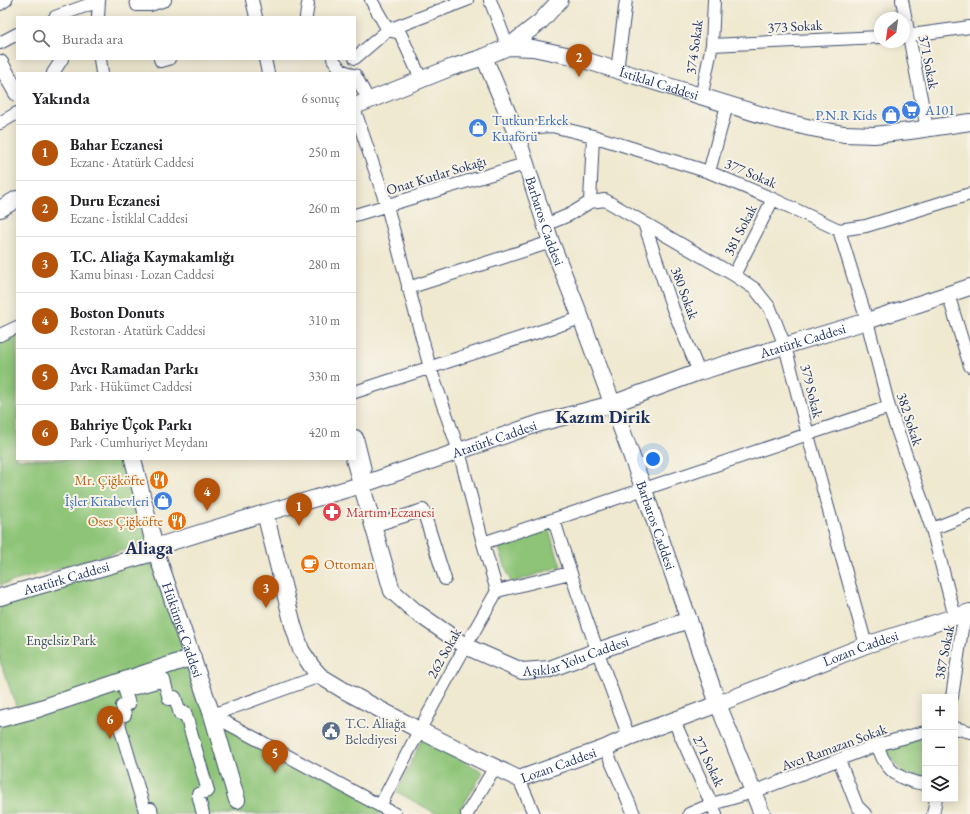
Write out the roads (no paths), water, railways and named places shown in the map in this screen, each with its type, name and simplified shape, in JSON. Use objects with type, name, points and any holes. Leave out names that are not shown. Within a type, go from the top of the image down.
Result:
[{"type":"street","points":[[0,4],[6,0]]},
{"type":"street","points":[[58,16],[99,0],[98,16]]},
{"type":"street","points":[[136,0],[137,5],[151,11],[166,0]]},
{"type":"street","points":[[252,0],[256,16]]},
{"type":"street","points":[[371,0],[388,30],[400,33],[420,80]]},
{"type":"street","points":[[356,57],[388,30],[468,0]]},
{"type":"street","points":[[490,0],[508,47],[540,22],[560,0]]},
{"type":"street","points":[[617,71],[626,0]]},
{"type":"street","name":"374 Sokak","points":[[701,98],[712,45],[714,0]]},
{"type":"street","name":"371 Sokak","points":[[902,0],[904,12]]},
{"type":"street","points":[[306,16],[308,1]]},
{"type":"street","points":[[910,36],[970,27]]},
{"type":"street","points":[[0,43],[16,35]]},
{"type":"street","name":"373 Sokak","points":[[712,45],[874,37]]},
{"type":"street","name":"İstiklal Caddesi","points":[[362,104],[450,68],[484,57],[508,47],[534,48],[564,55],[701,98],[778,120],[844,134],[874,135],[970,122]]},
{"type":"street","name":"371 Sokak","points":[[910,48],[927,129]]},
{"type":"street","name":"Barbaros Caddesi","points":[[484,57],[516,133],[551,242],[581,318],[644,490],[718,704],[762,814]]},
{"type":"street","points":[[54,72],[61,60]]},
{"type":"street","points":[[100,60],[102,72]]},
{"type":"street","points":[[265,60],[268,72]]},
{"type":"street","points":[[334,60],[342,72],[353,60]]},
{"type":"street","points":[[0,63],[16,91]]},
{"type":"street","points":[[356,79],[362,104]]},
{"type":"street","points":[[709,172],[727,105]]},
{"type":"street","points":[[0,123],[16,114]]},
{"type":"street","points":[[356,114],[387,206],[430,368],[459,451],[497,591],[570,573]]},
{"type":"street","name":"377 Sokak","points":[[516,133],[538,127],[552,126],[593,136],[709,172],[773,199],[839,230]]},
{"type":"street","points":[[545,225],[569,215],[590,202],[593,136]]},
{"type":"street","name":"Onat Kutlar Sokağı","points":[[356,216],[525,164]]},
{"type":"street","points":[[839,230],[866,226],[970,194]]},
{"type":"street","name":"381 Sokak","points":[[734,275],[773,199]]},
{"type":"street","points":[[0,209],[16,200]]},
{"type":"street","name":"379 Sokak","points":[[590,202],[605,200],[734,275],[755,289],[770,308],[785,346],[866,645]]},
{"type":"street","points":[[0,218],[16,210]]},
{"type":"street","name":"380 Sokak","points":[[644,223],[674,308],[699,372]]},
{"type":"street","name":"382 Sokak","points":[[839,230],[867,321],[889,407],[965,620]]},
{"type":"street","points":[[408,288],[551,242]]},
{"type":"street","name":"Atatürk Caddesi","points":[[0,597],[155,547],[364,484],[540,423],[612,404],[699,372],[867,321],[970,287]]},
{"type":"street","points":[[948,294],[970,366]]},
{"type":"street","points":[[356,392],[581,318]]},
{"type":"street","points":[[0,335],[16,327]]},
{"type":"street","points":[[483,543],[889,407]]},
{"type":"street","name":"Aşıklar Yolu Caddesi","points":[[356,443],[364,484],[392,591],[429,622],[465,646],[522,671],[550,669],[597,651],[689,620]]},
{"type":"street","name":"Hükümet Caddesi","points":[[133,460],[155,547],[212,715],[237,800]]},
{"type":"street","name":"Aşıklar Yolu Caddesi","points":[[354,460],[379,524],[405,603]]},
{"type":"street","points":[[379,524],[423,510],[445,580]]},
{"type":"street","name":"Lozan Caddesi","points":[[265,513],[293,625],[299,643],[305,657],[320,676],[419,730],[519,779],[606,748],[629,737],[718,704],[866,645],[965,620]]},
{"type":"street","points":[[932,529],[970,514]]},
{"type":"street","points":[[554,520],[570,573],[629,737]]},
{"type":"street","name":"Atatürk Caddesi","points":[[0,585],[155,547]]},
{"type":"street","name":"262 Sokak","points":[[380,806],[419,730],[497,591]]},
{"type":"street","name":"387 Sokak","points":[[953,694],[965,620]]},
{"type":"street","points":[[0,719],[38,709],[193,658]]},
{"type":"street","points":[[212,715],[320,676]]},
{"type":"street","points":[[152,814],[151,809],[145,811],[117,717],[125,715],[122,706],[129,704],[125,691],[164,680],[169,698],[175,697],[180,714],[185,712],[208,791],[198,794],[204,814]]},
{"type":"street","points":[[212,715],[394,814]]},
{"type":"street","name":"271 Sokak","points":[[674,721],[714,809]]},
{"type":"street","points":[[958,729],[970,732]]},
{"type":"street","name":"Avcı Ramazan Sokak","points":[[689,814],[714,809],[753,792],[877,745],[922,733]]},
{"type":"street","points":[[877,745],[884,762],[893,772],[907,780],[922,783]]},
{"type":"street","points":[[606,748],[634,814]]},
{"type":"street","points":[[838,760],[857,806],[865,814]]},
{"type":"street","points":[[467,814],[495,767]]},
{"type":"street","points":[[519,779],[534,814]]},
{"type":"street","points":[[934,814],[936,802]]},
{"type":"place","name":"Duru Eczanesi","points":[[579,77]]},
{"type":"place","name":"A101","points":[[911,110]]},
{"type":"place","name":"P.N.R Kids","points":[[891,115]]},
{"type":"place","name":"Tutkun Erkek Kuaförü","points":[[478,128]]},
{"type":"place","name":"Mr. Çiğköfte","points":[[159,480]]},
{"type":"place","name":"İşler Kitabevleri","points":[[163,501]]},
{"type":"place","name":"Boston Donuts","points":[[207,511]]},
{"type":"place","name":"Martım Eczanesi","points":[[332,512]]},
{"type":"place","name":"Oses Çiğköfte","points":[[177,521]]},
{"type":"place","name":"Bahar Eczanesi","points":[[299,526]]},
{"type":"place","name":"Ottoman","points":[[310,564]]},
{"type":"place","name":"T.C. Aliağa Kaymakamlığı","points":[[266,608]]},
{"type":"place","name":"T.C. Aliağa Belediyesi","points":[[331,731]]},
{"type":"place","name":"Bahriye Üçok Parkı","points":[[110,739]]},
{"type":"place","name":"Avcı Ramadan Parkı","points":[[275,773]]},
{"type":"district","name":"Kazım Dirik","points":[[603,417]]},
{"type":"district","name":"Aliaga","points":[[149,548]]},
{"type":"park label","name":"Engelsiz Park","points":[[61,640]]}]
